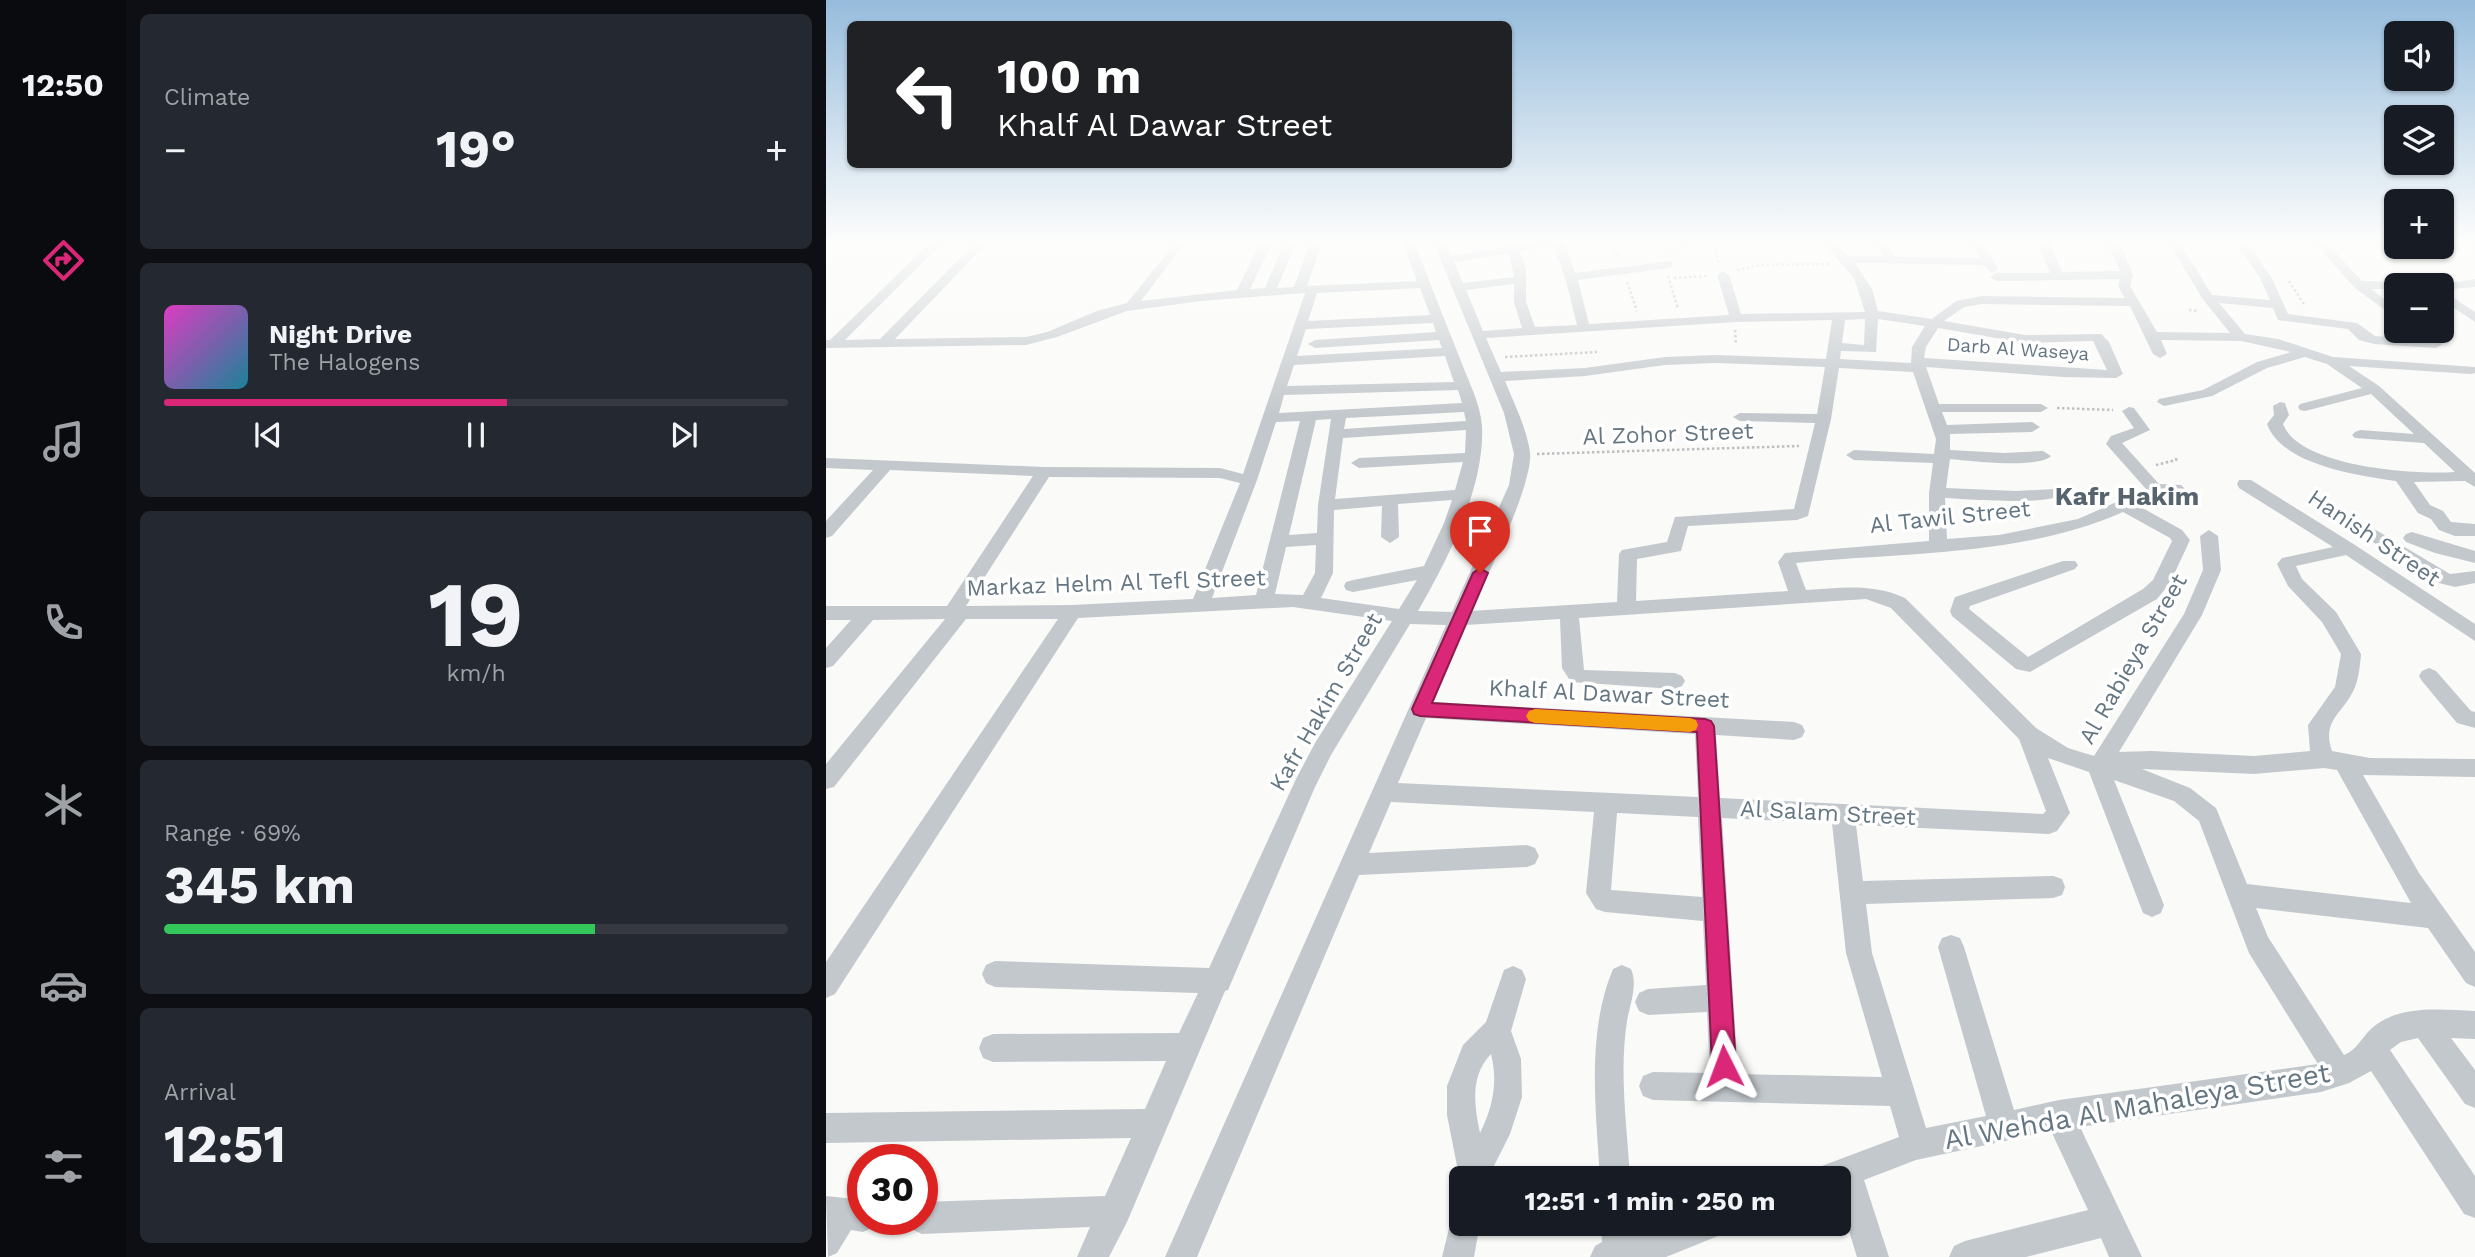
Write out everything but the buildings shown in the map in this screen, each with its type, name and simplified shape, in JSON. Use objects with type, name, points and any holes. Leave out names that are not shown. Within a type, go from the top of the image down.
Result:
[{"type":"street","points":[[829,344],[876,300]]},
{"type":"street","points":[[884,343],[926,300]]},
{"type":"street","points":[[1131,306],[1136,300]]},
{"type":"street","points":[[829,344],[1034,340],[1093,317],[1131,306],[1194,300]]},
{"type":"street","points":[[1199,607],[1249,480],[1300,325],[1304,300]]},
{"type":"street","name":"Kafr Hakim Street","points":[[1093,1257],[1116,1211],[1304,786],[1344,715],[1407,617],[1431,571],[1463,494],[1473,457],[1470,406],[1430,300]]},
{"type":"street","points":[[1181,1257],[1517,485],[1522,454],[1511,413],[1462,300]]},
{"type":"street","points":[[1520,300],[1530,332]]},
{"type":"street","points":[[1576,300],[1584,328]]},
{"type":"street","points":[[1730,300],[1736,318]]},
{"type":"street","points":[[1835,347],[1871,349],[1871,300]]},
{"type":"street","points":[[1938,547],[1937,494],[1943,456],[1943,430],[1918,365],[1919,347],[1934,322],[1960,304],[1982,300],[2133,302],[2155,337],[2160,354]]},
{"type":"street","points":[[2209,300],[2241,337]]},
{"type":"street","points":[[2225,300],[2278,305]]},
{"type":"street","points":[[2275,300],[2283,317],[2352,326],[2364,337],[2374,340],[2445,350]]},
{"type":"street","points":[[2378,300],[2382,303]]},
{"type":"street","points":[[2454,306],[2475,318]]},
{"type":"street","points":[[1477,335],[1736,318],[1873,316],[1934,322]]},
{"type":"street","points":[[1626,607],[1629,554],[1675,547],[1681,521],[1797,515],[1802,512],[1815,447],[1824,419],[1839,317]]},
{"type":"street","name":"Darb Al Waseya","points":[[1491,367],[1585,372],[1665,361],[1756,359],[2116,374],[2102,342],[2095,337],[2025,339],[1934,322]]},
{"type":"street","points":[[1300,325],[1443,335]]},
{"type":"street","points":[[1315,344],[1443,335]]},
{"type":"street","points":[[1288,361],[1443,335]]},
{"type":"street","points":[[2155,337],[2241,337],[2267,341],[2332,361],[2473,372]]},
{"type":"street","points":[[2435,343],[2473,372]]},
{"type":"street","points":[[2164,402],[2207,393],[2243,373],[2304,353]]},
{"type":"street","points":[[2332,361],[2374,389],[2471,479]]},
{"type":"street","points":[[2305,407],[2374,389]]},
{"type":"street","points":[[1279,391],[1470,406]]},
{"type":"street","points":[[1270,418],[1470,406]]},
{"type":"street","points":[[1337,434],[1470,406]]},
{"type":"street","points":[[2280,406],[2282,415],[2274,424],[2275,430],[2293,447],[2307,454],[2401,476],[2471,479]]},
{"type":"street","points":[[1936,408],[2041,408]]},
{"type":"street","points":[[2129,411],[2142,430],[2116,439],[2114,444],[2152,491],[2175,489],[2192,503]]},
{"type":"street","points":[[1309,602],[1324,573],[1326,505],[1339,414]]},
{"type":"street","points":[[1264,601],[1309,415]]},
{"type":"street","points":[[1740,417],[1824,419]]},
{"type":"street","points":[[1943,430],[2032,427]]},
{"type":"street","points":[[2360,435],[2427,439]]},
{"type":"street","points":[[1854,455],[2004,458],[2043,456]]},
{"type":"street","points":[[1359,463],[1473,457]]},
{"type":"street","points":[[826,463],[1044,472],[1220,473],[1249,480]]},
{"type":"street","points":[[826,532],[886,465]]},
{"type":"street","points":[[826,780],[955,614],[1044,472]]},
{"type":"street","points":[[2401,476],[2424,509],[2437,515],[2445,526],[2455,530],[2475,530]]},
{"type":"street","name":"Hanish Street","points":[[2245,484],[2349,549],[2475,634]]},
{"type":"street","name":"Al Tawil Street","points":[[1799,596],[1787,562],[1791,557],[1998,541],[2083,523],[2152,491]]},
{"type":"street","points":[[1326,505],[1463,494]]},
{"type":"street","points":[[1937,494],[2054,494]]},
{"type":"street","points":[[1390,500],[1390,537]]},
{"type":"street","points":[[2069,565],[1962,603],[1959,611],[2023,664],[2033,664],[2150,594],[2161,583],[2181,540],[2176,534],[2124,505]]},
{"type":"street","points":[[2327,506],[2445,579],[2455,581],[2475,576]]},
{"type":"street","name":"Al Rabieya Street","points":[[2100,765],[2193,615],[2212,570],[2209,537]]},
{"type":"street","points":[[1279,542],[1326,538]]},
{"type":"street","points":[[2412,538],[2441,549],[2475,557]]},
{"type":"street","points":[[2349,549],[2286,564],[2294,582],[2329,617],[2351,654],[2350,672],[2344,688],[2321,716],[2316,729],[2318,744],[2335,761],[2410,881],[2475,974]]},
{"type":"street","points":[[1353,586],[1431,571]]},
{"type":"street","name":"Markaz Helm Al Tefl Street","points":[[826,613],[1072,612],[1199,607],[1264,601],[1309,602],[1407,617],[1460,620],[1866,593],[1891,599],[2028,734]]},
{"type":"street","points":[[1569,611],[1572,668],[1578,677],[1675,681]]},
{"type":"street","points":[[826,661],[869,612]]},
{"type":"street","points":[[826,985],[1072,612]]},
{"type":"street","points":[[2429,676],[2463,717],[2475,720]]},
{"type":"street","name":"Khalf Al Dawar Street","points":[[1420,709],[1794,731]]},
{"type":"street","points":[[1705,726],[1725,1088]]},
{"type":"street","points":[[2028,734],[2062,755],[2100,765],[2200,804],[2208,815],[2237,894],[2272,969],[2339,1073]]},
{"type":"street","name":"Al Salam Street","points":[[1383,792],[2049,824],[2058,813],[2028,734]]},
{"type":"street","points":[[2100,765],[2151,760],[2254,765],[2335,761],[2370,767],[2475,768]]},
{"type":"street","points":[[2100,765],[2099,769],[2152,905]]},
{"type":"street","points":[[1606,802],[1598,893],[1601,897],[1610,901],[1716,910]]},
{"type":"street","points":[[1843,814],[1859,953],[1916,1144]]},
{"type":"street","points":[[1352,865],[1527,856]]},
{"type":"street","points":[[1850,892],[2053,887]]},
{"type":"street","points":[[2237,894],[2434,917]]},
{"type":"street","points":[[1951,947],[2004,1126]]},
{"type":"street","points":[[995,974],[1219,981]]},
{"type":"street","points":[[1614,1166],[1609,1077],[1613,1025],[1622,978]]},
{"type":"street","points":[[1472,1166],[1462,1112],[1464,1073],[1478,1048],[1497,1031],[1513,979]]},
{"type":"street","points":[[1648,1002],[1721,998]]},
{"type":"street","points":[[2424,1023],[2475,1094]]},
{"type":"street","name":"Al Wehda Al Mahaleya Street","points":[[1851,1170],[1916,1144],[2059,1115],[2321,1078],[2360,1063],[2382,1038],[2396,1028],[2424,1023],[2475,1025]]},
{"type":"street","points":[[1478,1166],[1503,1115],[1508,1089],[1509,1061],[1497,1031]]},
{"type":"street","points":[[993,1048],[1189,1047]]},
{"type":"street","points":[[2374,1049],[2475,1203]]},
{"type":"street","points":[[1653,1086],[1900,1092]]},
{"type":"street","points":[[2059,1115],[2126,1257]]},
{"type":"street","points":[[826,1128],[1155,1123]]},
{"type":"street","points":[[1851,1205],[1873,1257]]},
{"type":"street","points":[[938,1217],[1116,1211]]},
{"type":"street","points":[[826,1242],[844,1214]]},
{"type":"street","points":[[1966,1257],[2108,1220]]},
{"type":"street","points":[[1458,1257],[1462,1236]]},
{"type":"street","points":[[1614,1245],[1654,1246],[1679,1236]]},
{"type":"path","points":[[1675,300],[1681,321]]},
{"type":"path","points":[[2299,300],[2316,322]]},
{"type":"path","points":[[1491,367],[1597,352]]},
{"type":"path","points":[[2041,408],[2129,411]]},
{"type":"path","name":"Al Zohor Street","points":[[1522,454],[1772,445],[1815,447]]},
{"type":"slow traffic","points":[[1535,716],[1690,725]]},
{"type":"district","name":"Kafr Hakim","points":[[2127,496]]},
{"type":"route","points":[[1480,573],[1420,709],[1705,726],[1724,1066]]}]
